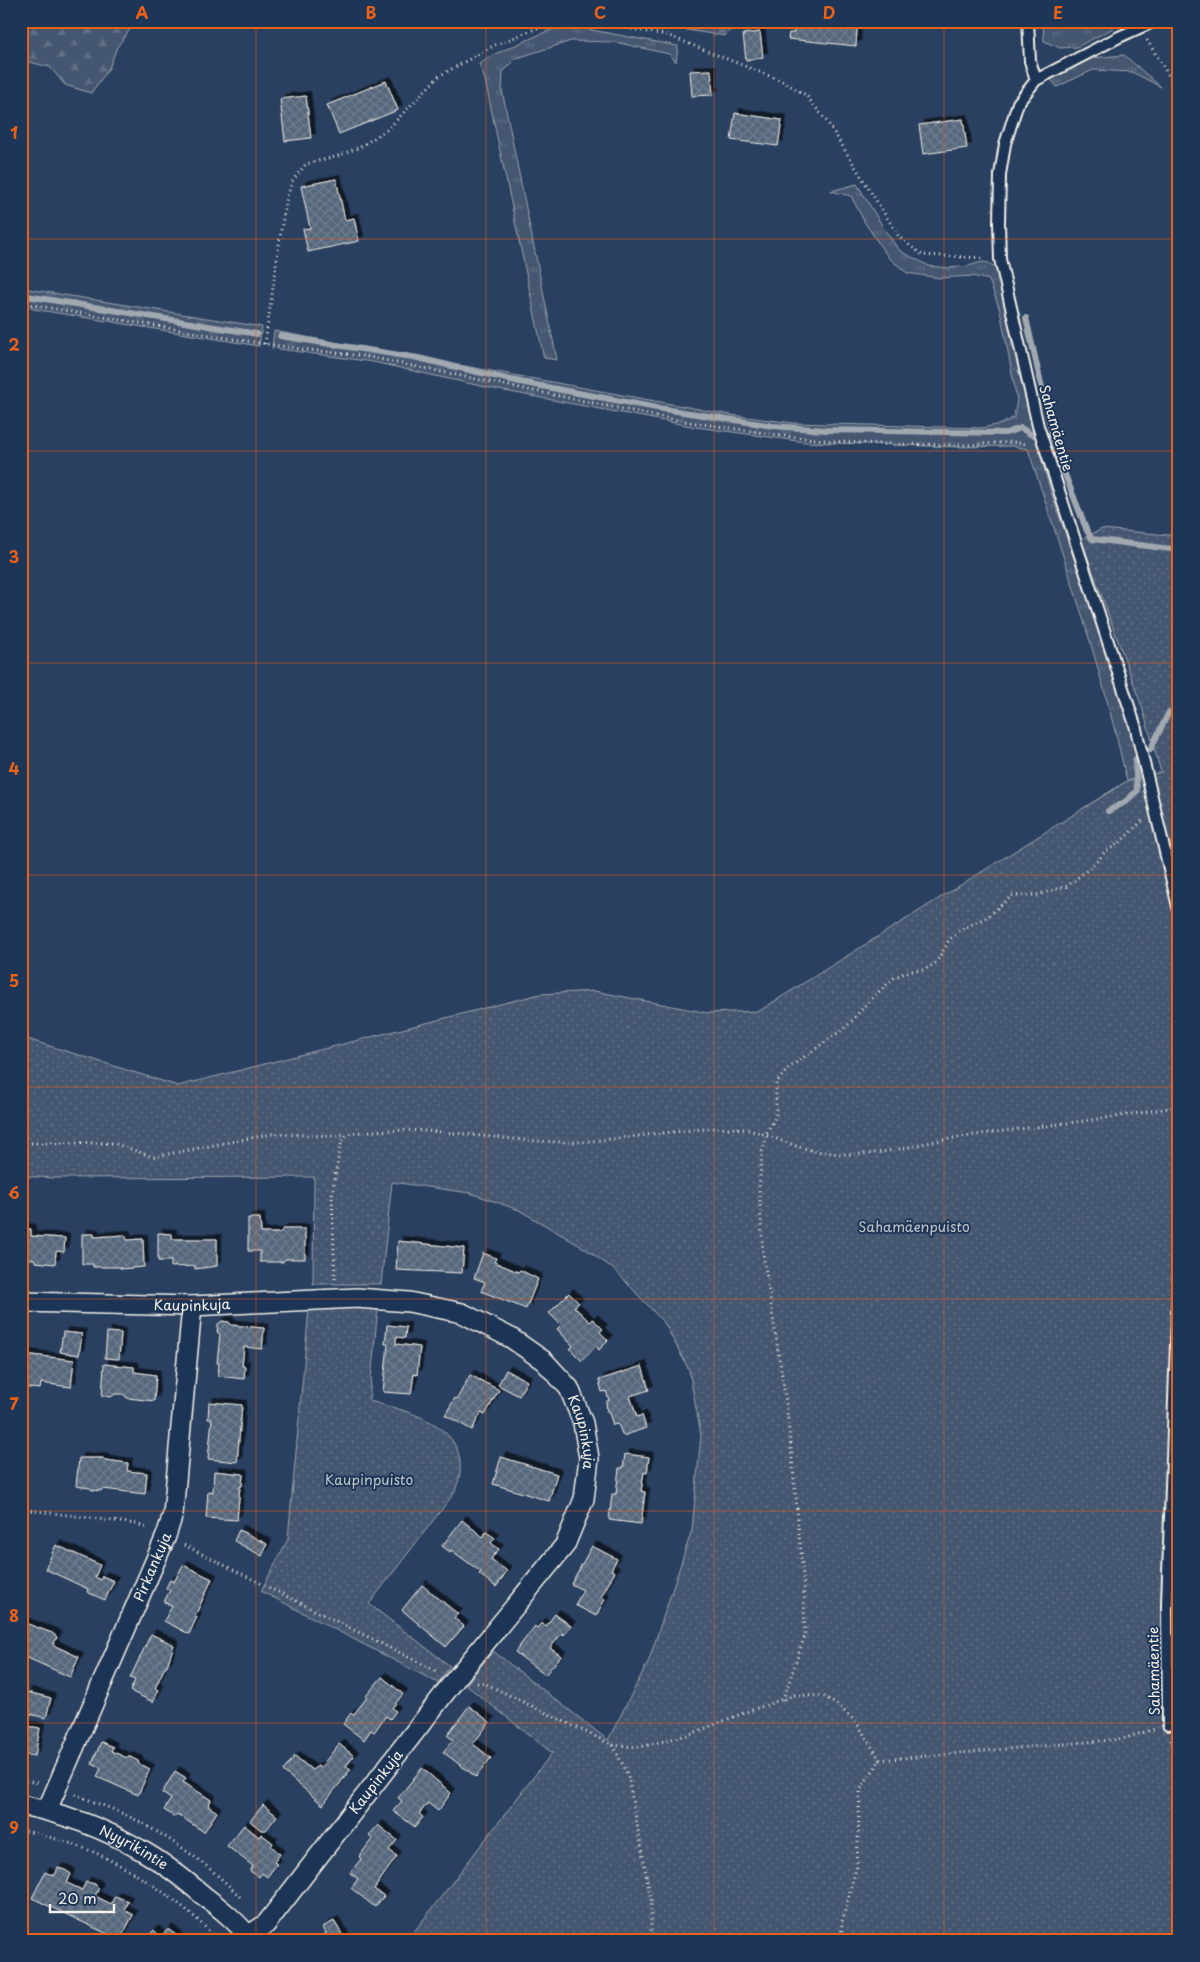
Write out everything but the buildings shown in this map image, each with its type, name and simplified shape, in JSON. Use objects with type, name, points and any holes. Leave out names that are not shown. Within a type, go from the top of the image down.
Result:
[{"type":"street","name":"Kaupinkuja","points":[[21,1302],[192,1306],[357,1298],[409,1302],[462,1313],[511,1338],[544,1361],[569,1388],[583,1423],[588,1458],[584,1499],[565,1545],[454,1681],[266,1924],[250,1938]]},
{"type":"street","name":"Pirkankuja","points":[[47,1810],[166,1536],[173,1514],[192,1306]]},
{"type":"street","name":"Nyyrikintie","points":[[21,1805],[47,1810],[100,1830],[140,1849],[185,1880],[222,1911],[250,1938]]},
{"type":"lane","points":[[1028,21],[1030,61],[1036,80]]},
{"type":"lane","name":"Sahamäentie","points":[[1155,21],[1119,37],[1036,80],[1018,103],[1004,144],[1000,176],[1000,259],[1038,426],[1135,725],[1179,911]]},
{"type":"lane","name":"Sahamäentie","points":[[1168,1725],[1167,1603],[1179,1256]]},
{"type":"path","points":[[266,344],[287,198],[293,180],[306,164],[335,157],[360,147],[388,129],[439,76],[495,45],[549,22],[561,21]]},
{"type":"path","points":[[582,21],[667,36],[782,81],[806,94],[828,123],[899,236],[922,255],[1000,259]]},
{"type":"path","points":[[1140,28],[1179,93]]},
{"type":"path","points":[[21,303],[266,344],[364,356],[676,420],[785,436],[884,444],[968,445],[1013,442],[1045,447]]},
{"type":"path","points":[[783,1700],[805,1635],[804,1588],[786,1402],[763,1253],[759,1188],[762,1152],[766,1134],[776,1116],[776,1083],[790,1067],[846,1027],[873,997],[895,978],[910,971],[924,970],[936,963],[949,940],[962,929],[987,917],[1012,896],[1037,895],[1067,886],[1095,864],[1104,853],[1120,842],[1143,820],[1157,813]]},
{"type":"path","points":[[21,1142],[113,1143],[153,1156],[271,1134],[335,1136],[363,1131],[415,1129],[483,1134],[524,1140],[572,1142],[709,1128],[741,1129],[766,1134],[810,1150],[841,1154],[868,1154],[902,1150],[959,1137],[1118,1117],[1179,1106]]},
{"type":"path","points":[[332,1299],[336,1276],[332,1195],[342,1140],[347,1134]]},
{"type":"path","points":[[21,1509],[137,1524],[166,1536],[454,1681],[484,1683],[613,1745],[640,1747],[674,1739],[795,1695],[823,1696],[838,1705],[857,1723],[880,1760],[860,1790],[857,1865],[842,1922],[841,1941]]},
{"type":"path","points":[[1168,1725],[1179,1780]]},
{"type":"path","name":"Sahamäentie","points":[[880,1760],[1122,1739],[1168,1725]]},
{"type":"path","points":[[613,1745],[628,1776],[651,1900],[650,1941]]},
{"type":"path","points":[[21,1830],[96,1854],[141,1878],[176,1903],[206,1928],[218,1941]]},
{"type":"green space","points":[[22,21],[136,21],[117,47],[109,68],[91,93],[65,85],[50,67],[25,61],[21,50]]},
{"type":"green space","points":[[630,21],[738,21],[725,36]]},
{"type":"green space","points":[[1043,21],[1121,21],[1121,24],[1077,47],[1060,48],[1044,41]]},
{"type":"green space","points":[[575,27],[678,46],[676,62],[669,54],[615,42],[571,41],[517,58],[503,72],[502,90],[557,360],[544,358],[485,80],[479,64],[493,55],[550,30]]},
{"type":"green space","points":[[1124,55],[1161,87],[1132,72],[1093,70],[1057,87],[1050,78],[1093,58]]},
{"type":"green space","points":[[857,184],[886,232],[900,251],[929,266],[949,268],[982,262],[989,263],[996,268],[1006,299],[1032,426],[1050,489],[1114,675],[1137,749],[1179,972],[1082,809],[1127,781],[1094,655],[1028,449],[1012,446],[959,447],[805,442],[696,427],[494,389],[373,362],[272,348],[274,331],[731,415],[793,423],[981,428],[1002,424],[1014,417],[1017,400],[1000,310],[989,280],[972,276],[940,278],[907,273],[888,257],[865,223],[851,196],[831,191]]},
{"type":"green space","points":[[21,288],[262,327],[259,346],[21,307]]},
{"type":"green space","name":"Sahamäenpuisto","points":[[1102,529],[1179,536],[1179,1941],[407,1941],[552,1753],[466,1685],[493,1651],[608,1740],[649,1660],[692,1530],[701,1435],[689,1370],[665,1324],[615,1270],[584,1248],[519,1210],[470,1193],[392,1182],[381,1284],[313,1284],[314,1177],[53,1178],[21,1176],[21,1037],[178,1086],[540,994],[594,991],[708,1013],[759,1011],[1127,781],[1161,772],[1142,707],[1081,539]]},
{"type":"green space","name":"Kaupinpuisto","points":[[378,1307],[369,1401],[400,1409],[431,1422],[453,1442],[459,1456],[460,1475],[455,1492],[369,1604],[450,1666],[438,1683],[261,1591],[288,1539],[309,1309]]},
{"type":"waterway","points":[[1175,62],[1179,68]]},
{"type":"waterway","points":[[21,295],[257,334]]},
{"type":"waterway","points":[[1026,318],[1053,436]]},
{"type":"waterway","points":[[280,336],[418,358],[520,382],[657,408],[773,426],[826,430],[1006,433],[1021,428],[1032,435]]},
{"type":"waterway","points":[[1048,435],[1053,436],[1061,464],[1087,531],[1092,539],[1179,550]]},
{"type":"waterway","points":[[1150,750],[1169,712],[1179,711]]},
{"type":"waterway","points":[[1108,811],[1125,802],[1137,791],[1136,759]]}]
